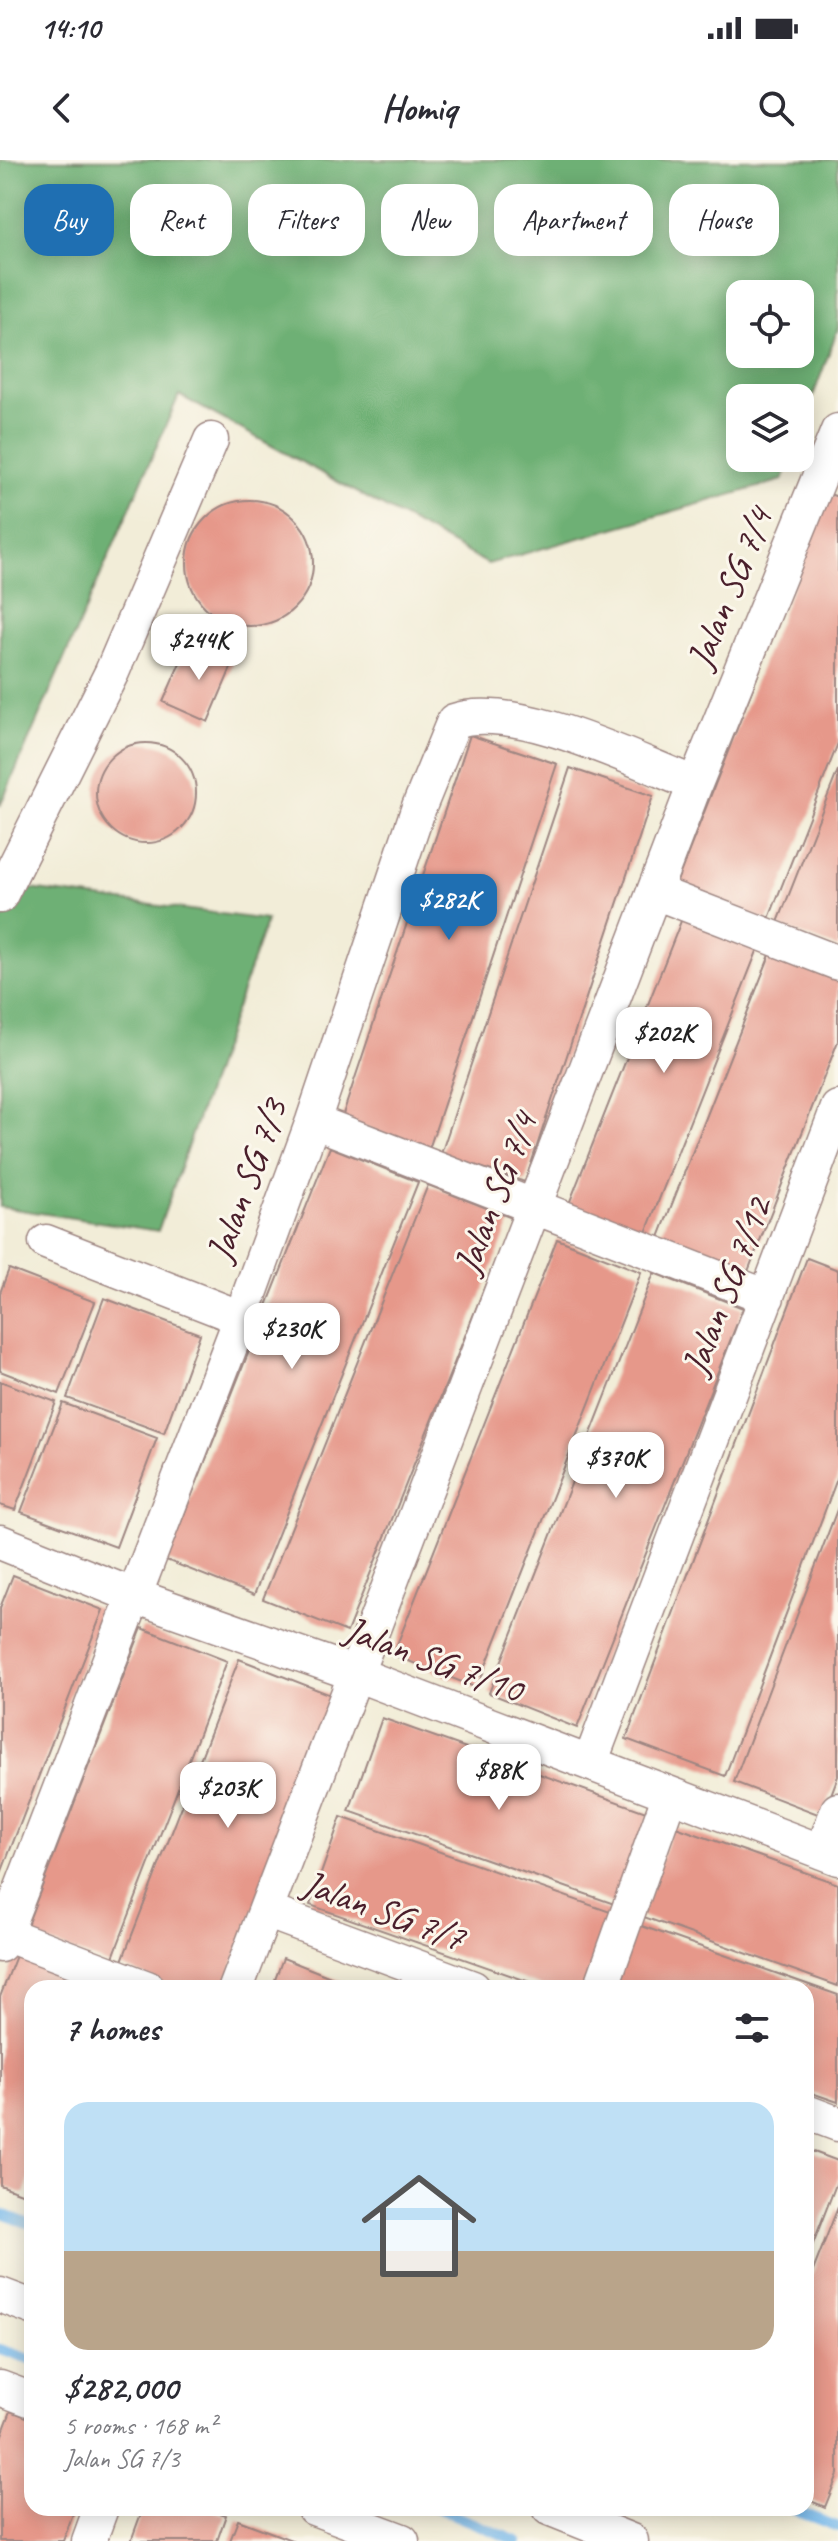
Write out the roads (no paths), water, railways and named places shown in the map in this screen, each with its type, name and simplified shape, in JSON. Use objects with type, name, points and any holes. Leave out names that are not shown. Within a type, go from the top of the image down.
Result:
[{"type":"street","points":[[0,896],[112,672],[211,440]]},
{"type":"street","name":"Jalan SG 7/4","points":[[239,1980],[695,784],[836,441]]},
{"type":"street","name":"Jalan SG 7/3","points":[[1,1937],[241,1318],[313,1121],[419,807],[454,721],[490,716],[527,720],[695,784]]},
{"type":"street","points":[[655,892],[838,963]]},
{"type":"street","name":"Jalan SG 7/12","points":[[590,1763],[838,1108]]},
{"type":"street","points":[[313,1121],[767,1297]]},
{"type":"street","points":[[46,1242],[241,1318]]},
{"type":"street","name":"Jalan SG 7/10","points":[[0,1542],[132,1595],[356,1674],[830,1855]]},
{"type":"street","points":[[604,1980],[670,1794]]},
{"type":"street","points":[[830,1855],[838,1810]]},
{"type":"street","name":"Jalan SG 7/7","points":[[266,1911],[451,1980]]},
{"type":"street","points":[[1,1937],[124,1980]]},
{"type":"street","points":[[814,2115],[838,2124]]},
{"type":"street","points":[[0,2295],[24,2304]]},
{"type":"street","points":[[0,2388],[24,2397]]},
{"type":"street","points":[[89,2541],[98,2516]]},
{"type":"street","points":[[348,2516],[370,2521],[402,2541]]},
{"type":"street","points":[[569,2516],[631,2541]]},
{"type":"waterway","points":[[0,2213],[24,2222]]},
{"type":"waterway","points":[[0,2349],[24,2357]]},
{"type":"waterway","points":[[456,2516],[517,2541]]},
{"type":"waterway","points":[[810,2516],[838,2527]]}]
